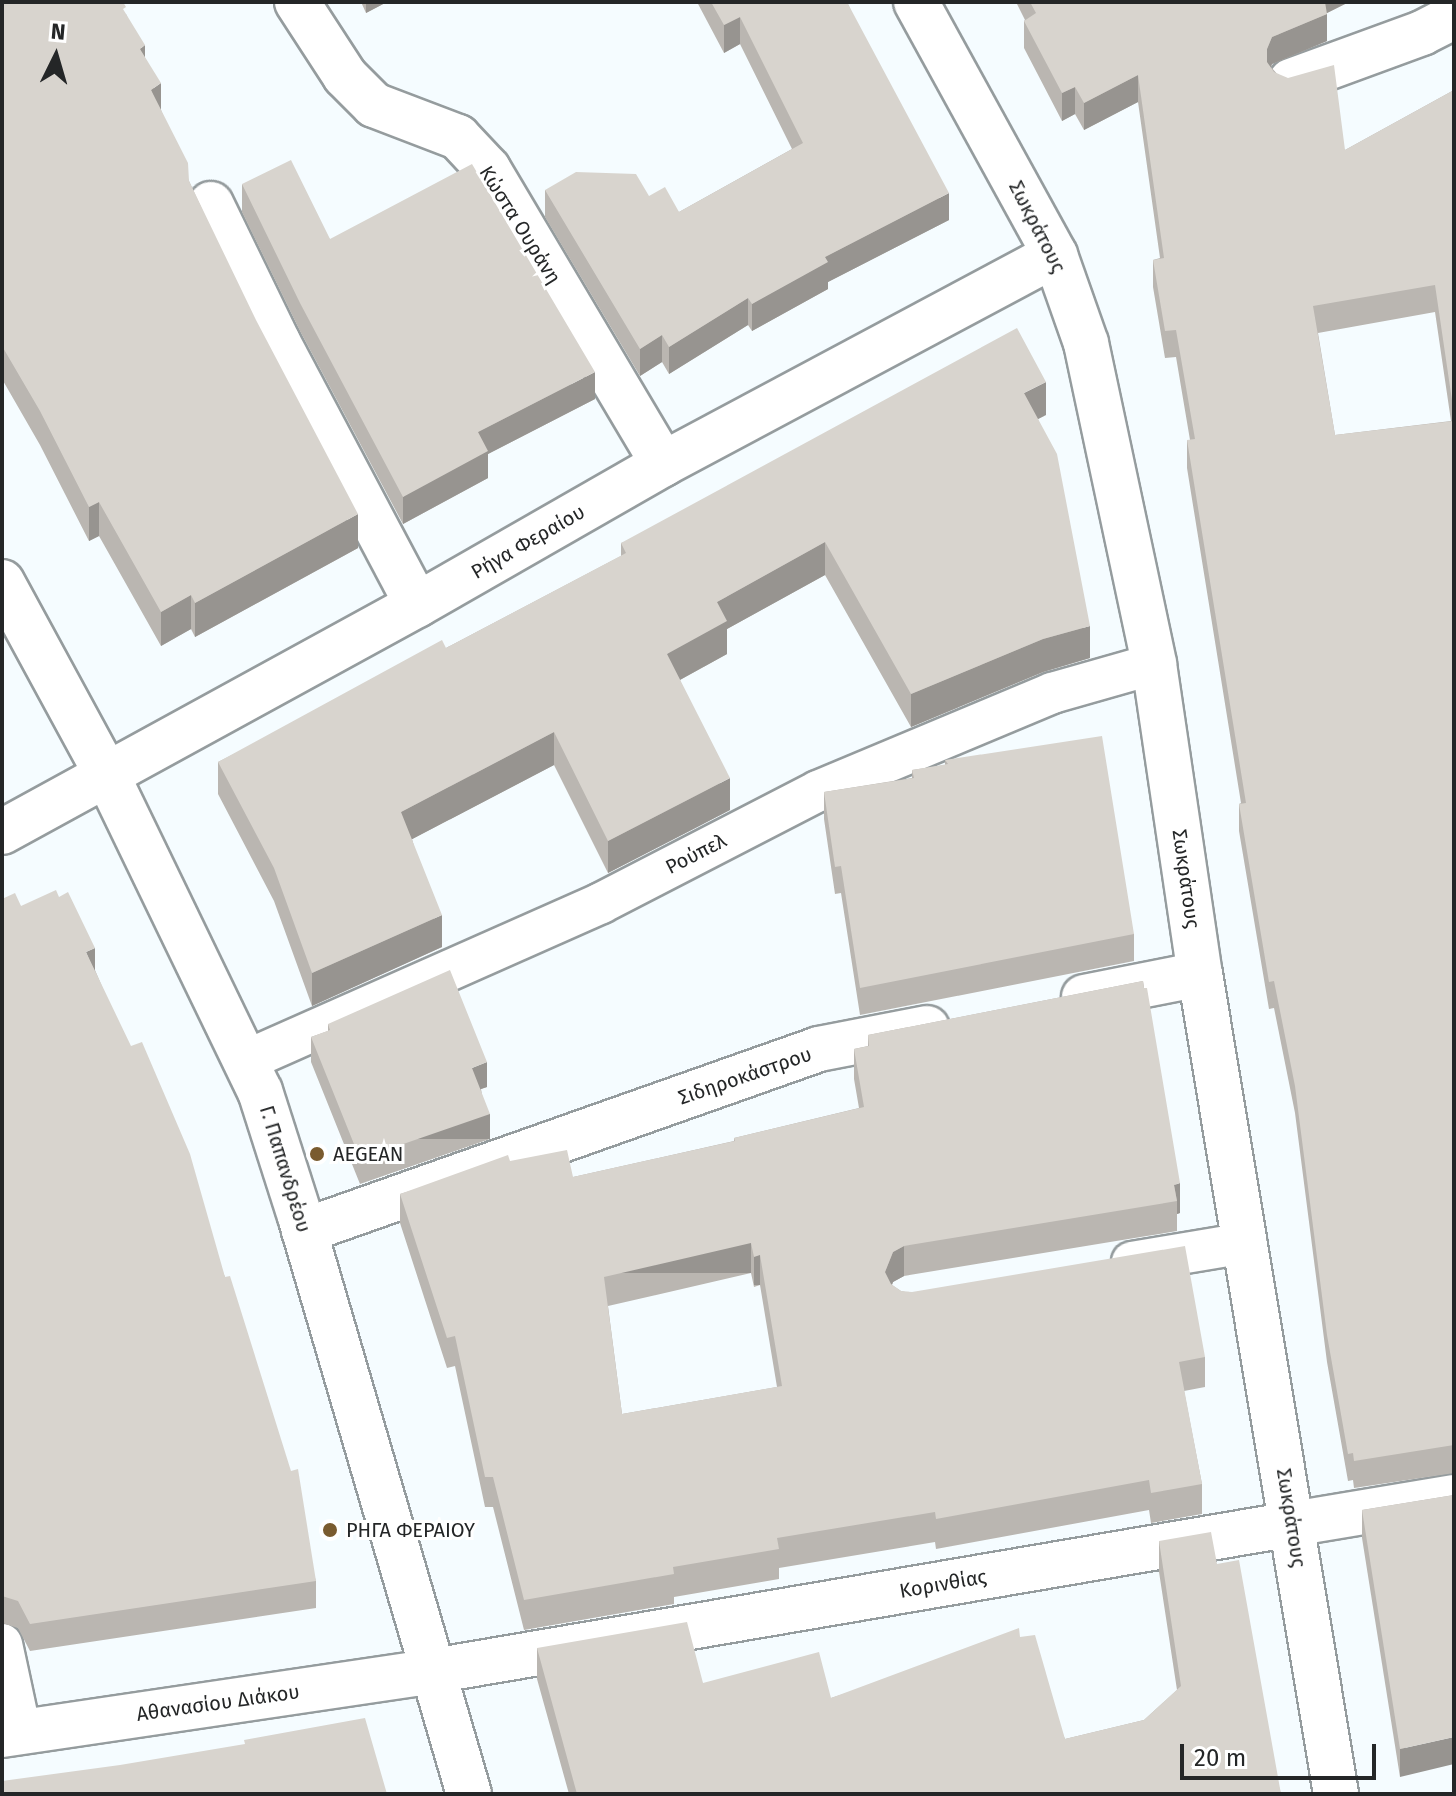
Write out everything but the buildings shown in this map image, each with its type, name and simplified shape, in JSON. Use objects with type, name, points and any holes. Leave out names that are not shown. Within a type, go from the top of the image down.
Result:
[{"type":"street","name":"Κώστα Ουράνη","points":[[297,2],[345,76],[374,105],[458,137],[488,169],[663,464]]},
{"type":"street","name":"Σωκράτους","points":[[916,2],[1055,255],[1086,343],[1154,664],[1200,974],[1336,1794]]},
{"type":"street","points":[[1291,81],[1422,33],[1454,17]]},
{"type":"street","points":[[211,204],[278,342],[417,605]]},
{"type":"street","name":"Ρήγα Φεραίου","points":[[2,832],[417,605],[663,464],[1055,255]]},
{"type":"street","name":"Γ. Παπανδρέου","points":[[2,582],[107,775],[260,1091],[469,1794]]},
{"type":"street","points":[[1047,1004],[1200,974]]},
{"type":"street","name":"Σιδηροκάστρου","points":[[304,1231],[819,1049],[971,1019]]},
{"type":"street","name":"Κορινθίας","points":[[433,1671],[1454,1497]]},
{"type":"street","name":"Αθανασίου Διάκου","points":[[11,1734],[433,1671]]},
{"type":"lane","name":"Ρούπελ","points":[[245,1061],[601,903],[818,791],[1052,693],[1154,664]]},
{"type":"lane","points":[[1093,1269],[1246,1243]]},
{"type":"lane","points":[[2,1644],[11,1734]]},
{"type":"place","name":"AEGEAN","points":[[317,1154]]},
{"type":"place","name":"ΡΗΓΑ ΦΕΡΑΙΟΥ","points":[[330,1530]]}]
